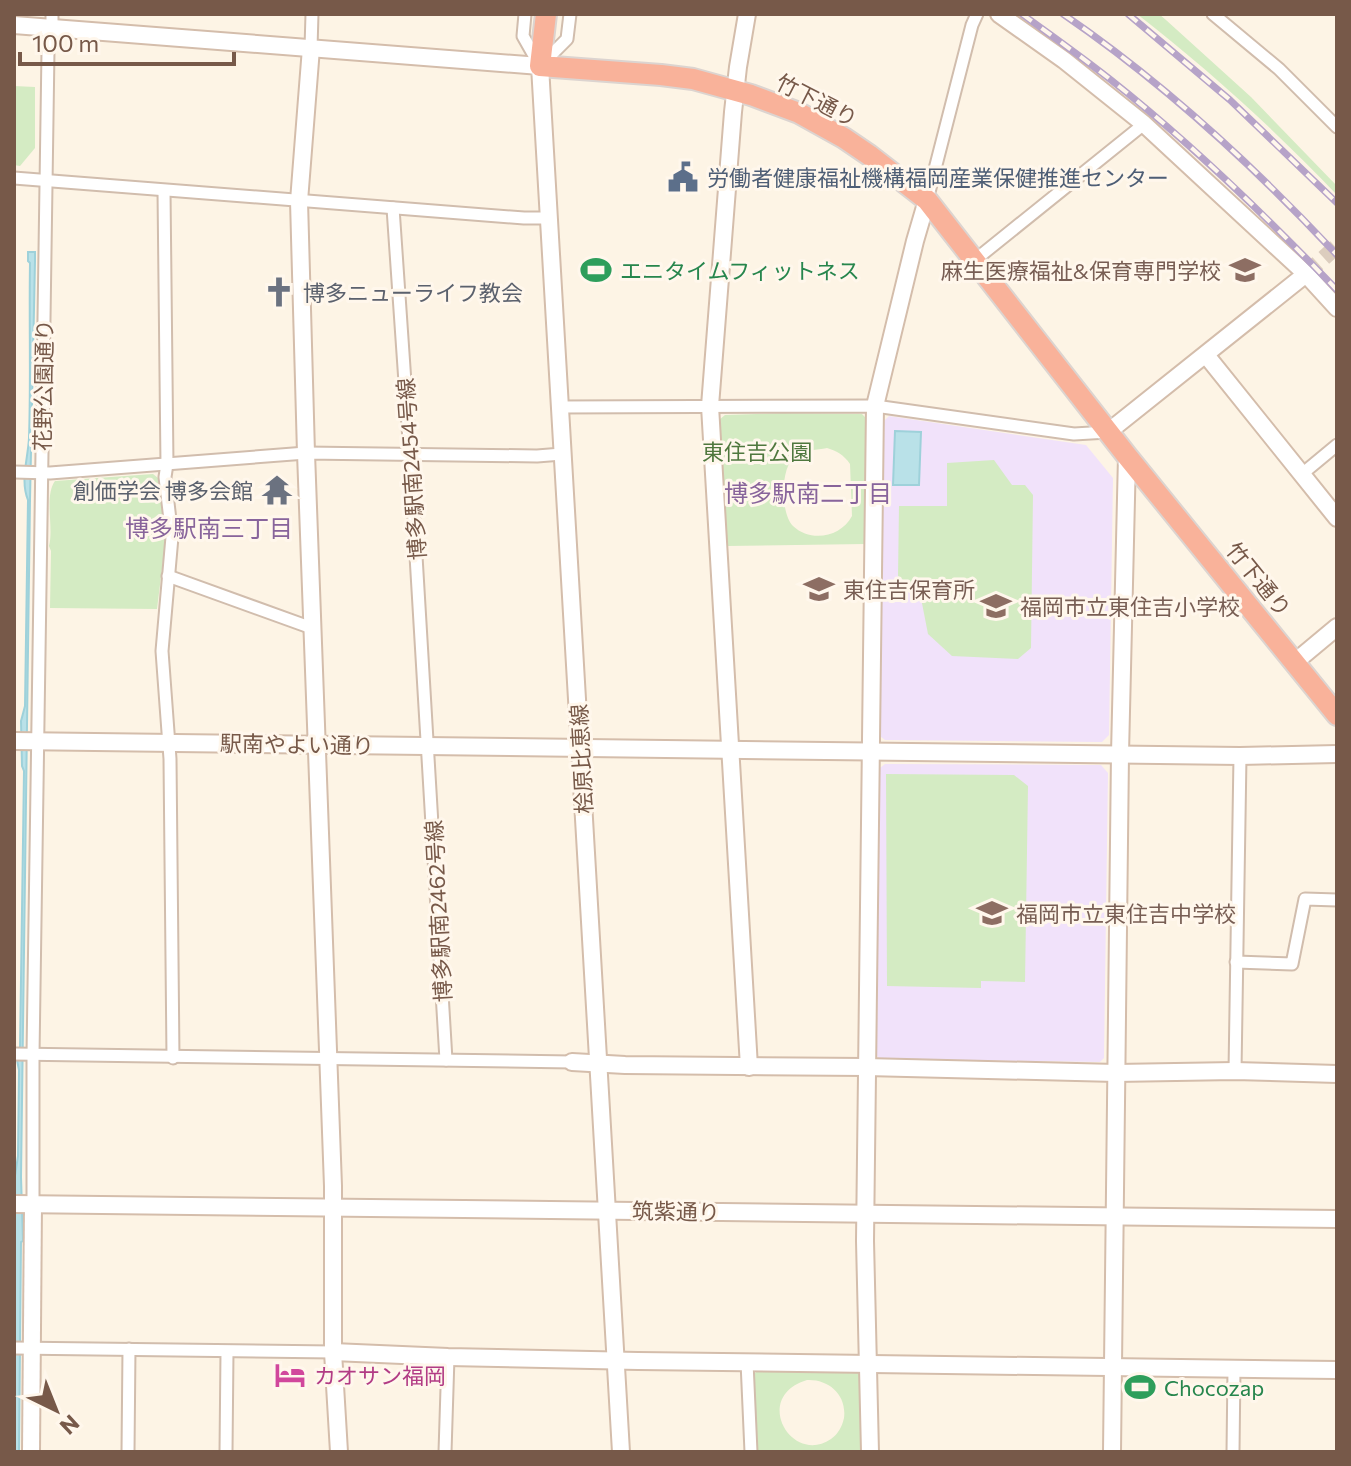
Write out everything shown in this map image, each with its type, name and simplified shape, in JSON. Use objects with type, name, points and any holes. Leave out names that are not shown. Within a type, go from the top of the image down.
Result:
[{"type":"highway","points":[[540,66],[546,14]]},
{"type":"highway","name":"竹下通り","points":[[540,66],[693,79],[770,101],[822,125],[869,155],[927,200],[1127,456],[1337,715]]},
{"type":"street","points":[[312,14],[299,201],[334,1207],[333,1352],[339,1452]]},
{"type":"street","points":[[525,14],[523,36],[540,66],[567,39],[570,14]]},
{"type":"street","points":[[747,14],[736,90],[710,406],[749,1067]]},
{"type":"street","points":[[870,1452],[865,1214],[875,406],[915,241],[977,14]]},
{"type":"street","points":[[999,14],[1064,60],[1144,124],[1306,274],[1337,308]]},
{"type":"street","points":[[1213,14],[1279,69],[1337,127]]},
{"type":"street","name":"竹下通り","points":[[14,25],[52,21],[311,48],[540,66]]},
{"type":"street","name":"花野公園通り","points":[[33,1204],[41,474],[48,51],[52,21]]},
{"type":"street","name":"桧原比恵線","points":[[540,66],[621,1452]]},
{"type":"street","points":[[975,260],[1144,124]]},
{"type":"street","points":[[14,178],[548,218]]},
{"type":"street","points":[[164,191],[165,477],[172,537],[162,651],[169,743],[173,1058]]},
{"type":"street","name":"博多駅南2454号線","points":[[393,208],[429,763]]},
{"type":"street","points":[[560,407],[875,406],[1074,434],[1108,432],[1306,274]]},
{"type":"street","points":[[1206,355],[1337,518]]},
{"type":"street","points":[[1302,474],[1337,445]]},
{"type":"street","points":[[14,472],[41,474],[306,453],[562,454]]},
{"type":"street","points":[[1112,1452],[1120,754],[1127,456]]},
{"type":"street","points":[[168,576],[312,628]]},
{"type":"street","points":[[1295,662],[1337,627]]},
{"type":"street","name":"駅南やよい通り","points":[[14,741],[317,744],[428,738],[581,748],[1240,756],[1337,754]]},
{"type":"street","points":[[1235,1071],[1240,756]]},
{"type":"street","name":"博多駅南2462号線","points":[[429,763],[446,1060]]},
{"type":"street","points":[[1236,962],[1292,964],[1305,899],[1337,900]]},
{"type":"street","points":[[14,1054],[1337,1074]]},
{"type":"street","name":"筑紫通り","points":[[14,1204],[1337,1219]]},
{"type":"street","points":[[31,1452],[33,1204]]},
{"type":"street","points":[[14,1348],[1337,1370]]},
{"type":"street","points":[[128,1452],[129,1349]]},
{"type":"street","points":[[226,1452],[227,1352]]},
{"type":"street","points":[[445,1452],[448,1357]]},
{"type":"street","points":[[747,1362],[751,1452]]},
{"type":"street","points":[[1233,1452],[1234,1369]]},
{"type":"shaded area","name":"福岡市立東住吉小学校","points":[[889,416],[1086,445],[1113,478],[1109,735],[1102,742],[885,740],[880,736],[884,421]]},
{"type":"shaded area","name":"福岡市立東住吉中学校","points":[[885,764],[1101,765],[1108,773],[1104,1058],[1100,1062],[879,1059],[875,1052],[880,768]]},
{"type":"green space","points":[[1137,14],[1159,14],[1166,20],[1251,97],[1337,186],[1337,195],[1240,101]]},
{"type":"green space","points":[[14,86],[35,87],[35,148],[20,166],[14,165]]},
{"type":"green space","name":"東住吉公園","points":[[862,414],[867,419],[865,544],[727,546],[719,420],[725,415]],"holes":[[[827,448],[843,456],[850,464],[852,516],[833,533],[808,535],[793,526],[786,511],[784,490],[787,469],[796,456]]]},
{"type":"green space","points":[[994,460],[1012,485],[1025,485],[1033,495],[1031,648],[1018,659],[952,656],[928,634],[920,593],[898,576],[899,506],[947,506],[947,463]]},
{"type":"green space","points":[[153,474],[158,478],[166,536],[157,609],[50,608],[50,495],[55,481]]},
{"type":"green space","points":[[886,774],[1014,775],[1028,786],[1025,982],[981,981],[981,988],[887,986]]},
{"type":"green space","points":[[758,1370],[856,1371],[860,1375],[861,1452],[758,1452],[754,1374]],"holes":[[[807,1380],[815,1380],[835,1390],[843,1402],[843,1421],[838,1433],[831,1439],[816,1445],[803,1444],[783,1426],[780,1413],[782,1400],[790,1389]]]},
{"type":"water","points":[[28,252],[35,252],[35,261],[21,1177],[23,1241],[19,1452],[14,1452],[14,1182],[18,1156],[17,1060],[20,1049],[24,771],[21,721],[25,706],[28,500],[25,477],[30,394]]},
{"type":"water","points":[[895,431],[921,432],[919,485],[893,485]]},
{"type":"tunnel","points":[[1306,274],[1337,246]]},
{"type":"railway","points":[[1022,14],[1100,71],[1170,129],[1256,208],[1337,290]]},
{"type":"railway","points":[[1063,14],[1137,68],[1207,127],[1337,255]]},
{"type":"railway","points":[[1128,14],[1230,100],[1337,203]]},
{"type":"place","name":"労働者健康福祉機構福岡産業保健推進センター","points":[[683,177]]},
{"type":"place","name":"エニタイムフィットネス","points":[[596,270]]},
{"type":"place","name":"麻生医療福祉&保育専門学校","points":[[1245,270]]},
{"type":"place","name":"博多ニューライフ教会","points":[[279,292]]},
{"type":"place","name":"創価学会 博多会館","points":[[277,490]]},
{"type":"place","name":"東住吉保育所","points":[[819,589]]},
{"type":"place","name":"福岡市立東住吉小学校","points":[[996,606]]},
{"type":"place","name":"福岡市立東住吉中学校","points":[[992,913]]},
{"type":"place","name":"カオサン福岡","points":[[290,1375]]},
{"type":"place","name":"Chocozap","points":[[1140,1387]]},
{"type":"district","name":"博多駅南二丁目","points":[[808,492]]},
{"type":"district","name":"博多駅南三丁目","points":[[209,527]]}]
